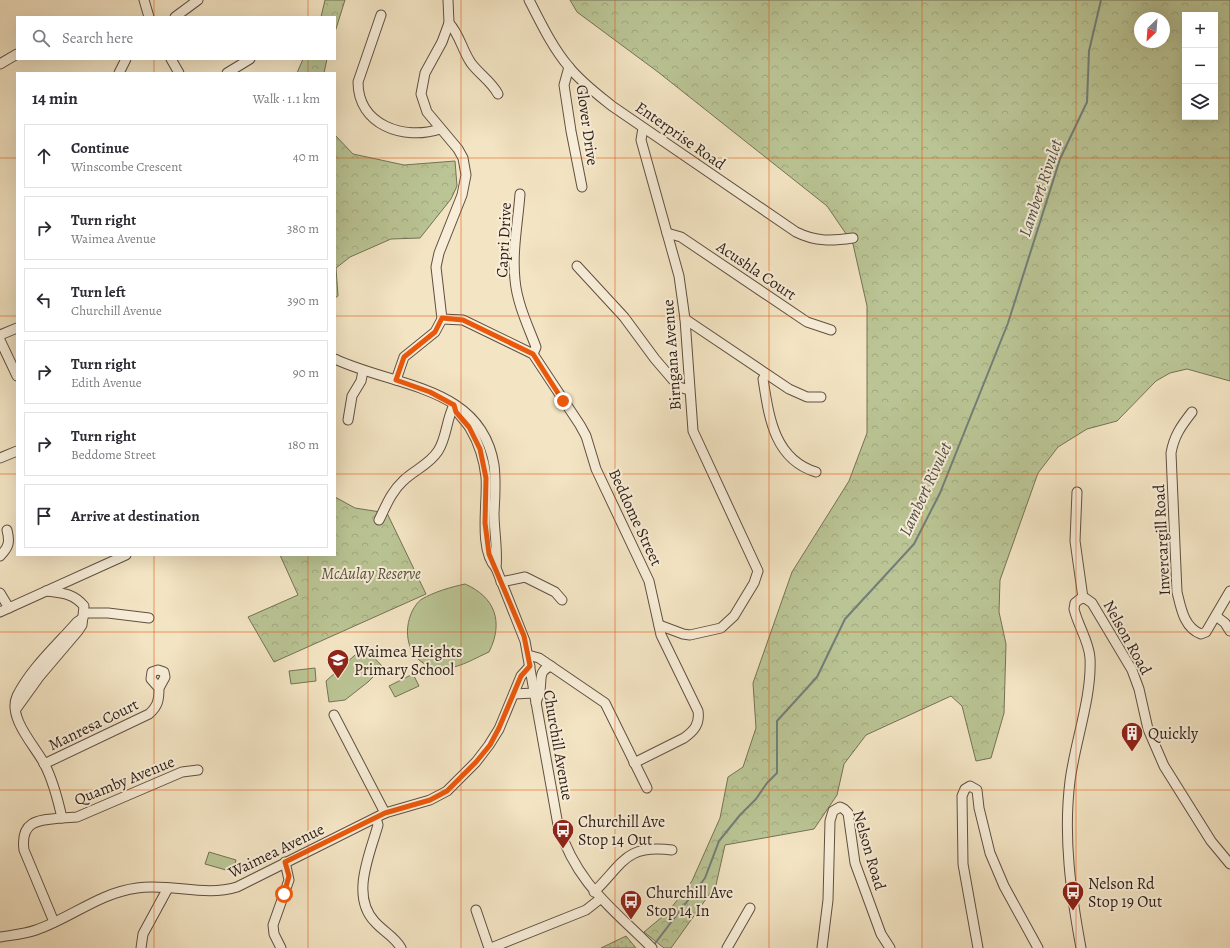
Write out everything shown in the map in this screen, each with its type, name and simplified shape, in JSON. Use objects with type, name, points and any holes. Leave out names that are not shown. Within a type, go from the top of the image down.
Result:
[{"type":"street","points":[[144,0],[149,16]]},
{"type":"street","points":[[176,16],[198,0]]},
{"type":"street","points":[[396,380],[404,357],[435,332],[442,318],[436,267],[439,253],[462,195],[466,175],[463,158],[458,148],[426,112],[422,101],[421,87],[425,73],[442,42],[449,23],[448,0]]},
{"type":"street","name":"Enterprise Road","points":[[529,0],[552,42],[569,67],[590,88],[643,128],[805,237],[826,242],[853,238]]},
{"type":"street","points":[[381,15],[358,82],[358,88],[364,106],[370,116],[388,128],[429,132],[440,129]]},
{"type":"street","points":[[449,23],[456,30],[469,61],[478,72],[493,85],[498,94]]},
{"type":"street","points":[[0,64],[16,55]]},
{"type":"street","points":[[120,72],[126,60]]},
{"type":"street","points":[[172,60],[178,72]]},
{"type":"street","points":[[229,72],[248,60]]},
{"type":"street","name":"Glover Drive","points":[[569,67],[564,85],[582,187]]},
{"type":"street","name":"Birngana Avenue","points":[[643,128],[641,140],[679,276],[686,319],[691,423],[695,439],[758,571],[754,583],[734,616],[721,628],[690,635],[659,625]]},
{"type":"street","name":"Capri Drive","points":[[520,194],[514,261],[515,281],[518,298],[536,347],[533,354]]},
{"type":"street","name":"Acushla Court","points":[[667,233],[681,237],[806,322],[831,330]]},
{"type":"street","points":[[577,266],[624,317],[654,359],[679,387],[689,390]]},
{"type":"street","points":[[442,318],[463,320],[533,354]]},
{"type":"street","points":[[686,319],[766,374],[799,394],[815,398],[821,397]]},
{"type":"street","points":[[0,336],[16,328]]},
{"type":"street","points":[[0,340],[16,374]]},
{"type":"street","name":"Beddome Street","points":[[533,354],[586,436],[596,469],[649,581],[659,625],[698,711],[699,719],[692,732],[684,738],[634,762]]},
{"type":"street","name":"Churchill Avenue","points":[[336,359],[363,371],[396,380],[430,392],[470,414],[484,437],[490,452],[494,476],[496,568],[524,636],[558,825],[566,850],[597,896],[650,946]]},
{"type":"street","points":[[348,420],[352,396],[361,381],[363,371]]},
{"type":"street","points":[[766,374],[763,379],[769,414],[783,448],[797,464],[816,472]]},
{"type":"street","points":[[379,520],[392,493],[404,480],[426,464],[438,451],[444,436],[448,418],[454,405]]},
{"type":"street","name":"Invercargill Road","points":[[1192,412],[1176,432],[1171,453],[1177,592],[1180,606],[1188,624],[1195,632],[1201,634],[1206,632],[1230,591]]},
{"type":"street","points":[[0,458],[16,451]]},
{"type":"street","points":[[1077,492],[1075,541],[1083,598]]},
{"type":"street","points":[[0,556],[8,549],[10,542],[7,530]]},
{"type":"street","points":[[0,612],[120,556]]},
{"type":"street","points":[[501,582],[525,577],[555,592],[562,600]]},
{"type":"street","points":[[46,591],[67,593],[78,599],[84,606],[84,615]]},
{"type":"street","points":[[0,593],[9,608]]},
{"type":"street","name":"Nelson Road","points":[[1081,948],[1069,875],[1068,816],[1070,781],[1089,680],[1088,647],[1074,609],[1076,602],[1083,598],[1088,599],[1092,603],[1132,670],[1139,689],[1148,729],[1164,766],[1211,841],[1230,864]]},
{"type":"street","points":[[62,818],[59,803],[44,764],[19,722],[16,709],[17,697],[36,668],[84,615],[108,613],[149,618]]},
{"type":"street","points":[[1216,616],[1225,623],[1230,631]]},
{"type":"street","points":[[528,655],[539,658],[605,704],[647,788]]},
{"type":"street","name":"Waimea Avenue","points":[[0,937],[37,930],[107,895],[138,888],[168,888],[223,892],[237,887],[385,813],[430,800],[447,791],[476,762],[490,745],[521,676],[530,666]]},
{"type":"street","points":[[536,704],[540,691],[542,671],[551,666]]},
{"type":"street","name":"Manresa Court","points":[[44,764],[149,714],[155,709],[159,700],[159,688]]},
{"type":"street","points":[[514,694],[534,693]]},
{"type":"street","points":[[334,715],[385,813]]},
{"type":"street","name":"Quamby Avenue","points":[[54,922],[24,850],[23,841],[27,828],[40,820],[77,817],[182,772],[198,770]]},
{"type":"street","points":[[978,948],[965,879],[962,846],[962,796],[965,788],[970,786],[977,790],[985,836],[997,871],[1038,948]]},
{"type":"street","name":"Nelson Road","points":[[822,948],[828,900],[830,821],[833,811],[840,807],[848,813],[855,863],[881,934],[890,948]]},
{"type":"street","points":[[376,818],[378,825],[362,888],[363,899],[375,923],[397,940],[402,948]]},
{"type":"street","points":[[476,910],[490,948],[586,910],[618,865],[638,851],[649,848],[672,850]]},
{"type":"street","points":[[280,948],[274,934],[273,925],[289,880],[285,862]]},
{"type":"street","points":[[141,948],[143,934],[168,888]]},
{"type":"street","points":[[727,948],[750,908]]},
{"type":"green space","points":[[325,0],[345,0],[336,29],[336,16],[321,16]]},
{"type":"green space","points":[[570,0],[1230,0],[1230,381],[1187,369],[1170,373],[1156,381],[1117,421],[1087,429],[1058,447],[1038,473],[1000,580],[999,612],[1006,644],[1004,713],[991,758],[976,761],[962,706],[951,696],[866,735],[844,764],[837,795],[814,829],[725,845],[716,885],[671,948],[664,948],[644,932],[668,912],[692,881],[720,818],[728,777],[743,767],[756,728],[753,683],[792,572],[849,481],[867,433],[867,306],[853,244],[827,206],[658,72],[577,12]]},
{"type":"green space","points":[[303,60],[327,60],[324,72],[297,72]]},
{"type":"green space","points":[[336,136],[353,154],[404,165],[455,161],[457,186],[451,199],[420,238],[391,239],[350,257],[336,268]]},
{"type":"green space","points":[[336,268],[338,296],[336,297]]},
{"type":"green space","name":"McAulay Reserve","points":[[336,498],[355,508],[387,513],[426,594],[274,662],[248,617],[298,595],[280,556],[336,556]]},
{"type":"green space","points":[[465,584],[484,596],[490,603],[494,612],[496,631],[494,641],[489,652],[464,664],[450,668],[437,668],[420,661],[410,648],[407,631],[408,622],[415,606],[427,596]]},
{"type":"green space","points":[[364,647],[383,667],[368,682],[345,700],[329,702],[326,681]]},
{"type":"green space","points":[[315,668],[316,681],[291,684],[289,671]]},
{"type":"green space","points":[[413,674],[419,686],[395,697],[389,686]]},
{"type":"green space","points":[[209,852],[236,860],[233,872],[205,864]]},
{"type":"green space","points":[[626,936],[636,948],[601,948]]},
{"type":"waterway","name":"Lambert Rivulet","points":[[653,946],[705,878],[719,841],[777,773],[777,721],[817,677],[845,619],[914,544],[940,493],[1008,323],[1060,159],[1087,102],[1089,51],[1101,0]]},
{"type":"place","name":"Waimea Heights Primary School","points":[[338,680]]},
{"type":"place","name":"Quickly","points":[[1132,752]]},
{"type":"place","name":"Churchill Ave Stop 14 Out","points":[[563,850]]},
{"type":"place","name":"Nelson Rd Stop 19 Out","points":[[1073,912]]},
{"type":"place","name":"Churchill Ave Stop 14 In","points":[[631,920]]},
{"type":"route","points":[[284,894],[289,880],[285,862],[385,813],[430,800],[447,791],[476,762],[490,745],[499,728],[521,676],[530,666],[524,636],[489,554],[485,523],[486,478],[480,449],[469,427],[456,412],[454,405],[430,392],[396,380],[404,357],[435,332],[442,318],[450,320],[463,320],[499,336],[533,354],[563,401]]}]
